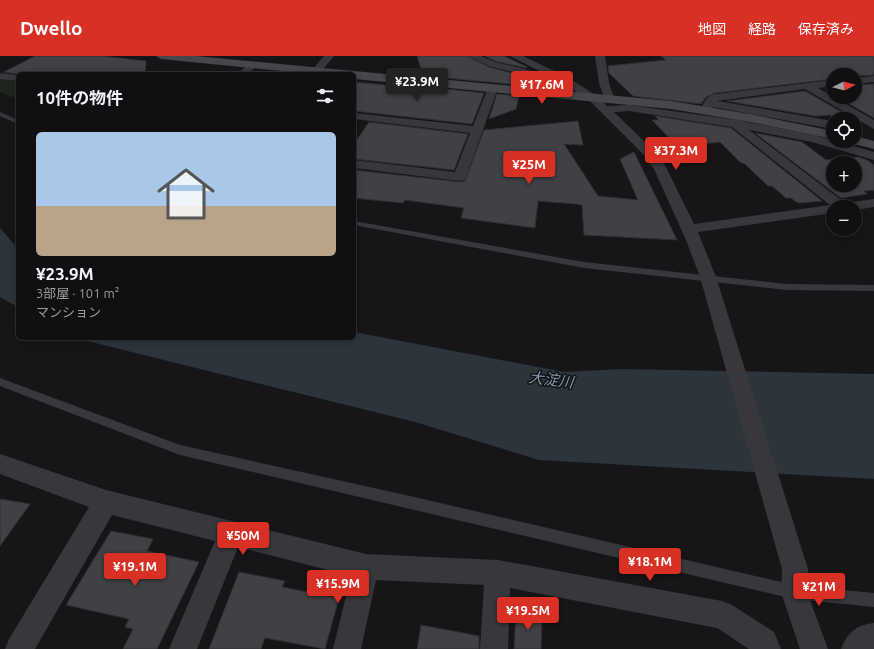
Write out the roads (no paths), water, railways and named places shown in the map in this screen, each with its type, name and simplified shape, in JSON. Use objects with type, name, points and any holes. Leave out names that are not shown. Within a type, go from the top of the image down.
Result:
[{"type":"street","points":[[161,56],[327,72]]},
{"type":"street","points":[[316,71],[329,56]]},
{"type":"street","points":[[473,56],[492,64],[551,79],[563,79]]},
{"type":"street","points":[[515,56],[563,79],[607,105],[737,124],[814,139],[874,156]]},
{"type":"street","points":[[600,56],[607,105],[660,168],[689,229],[708,277],[814,649]]},
{"type":"street","points":[[244,72],[253,65]]},
{"type":"street","points":[[356,75],[593,98]]},
{"type":"street","points":[[0,76],[16,78]]},
{"type":"street","points":[[862,81],[872,80]]},
{"type":"street","points":[[707,107],[715,97],[826,85]]},
{"type":"street","points":[[807,86],[874,125]]},
{"type":"street","points":[[356,164],[460,177],[493,88]]},
{"type":"street","points":[[607,105],[671,105],[749,109],[826,124]]},
{"type":"street","points":[[707,107],[826,133]]},
{"type":"street","points":[[356,116],[478,130]]},
{"type":"street","points":[[737,124],[738,127],[832,200]]},
{"type":"street","points":[[862,132],[874,135]]},
{"type":"street","points":[[862,142],[874,145]]},
{"type":"street","points":[[862,205],[874,203]]},
{"type":"street","points":[[689,229],[826,210]]},
{"type":"street","points":[[0,464],[106,502],[366,567],[498,573],[722,615],[764,642],[767,649]]},
{"type":"street","points":[[20,649],[106,502]]},
{"type":"street","points":[[183,649],[231,534]]},
{"type":"street","points":[[347,649],[366,567]]},
{"type":"street","points":[[494,649],[498,573]]},
{"type":"street","points":[[854,649],[864,638],[874,637]]},
{"type":"lane","points":[[0,114],[16,121]]},
{"type":"lane","points":[[356,223],[440,240],[584,264],[787,287],[863,288],[874,286]]},
{"type":"lane","points":[[0,382],[180,450],[410,502],[794,580],[874,600]]},
{"type":"water","points":[[0,228],[16,247],[16,306],[0,297]]},
{"type":"water","name":"大淀川","points":[[356,332],[564,372],[620,369],[874,374],[874,479],[539,460],[415,422],[83,340],[356,340]]}]
